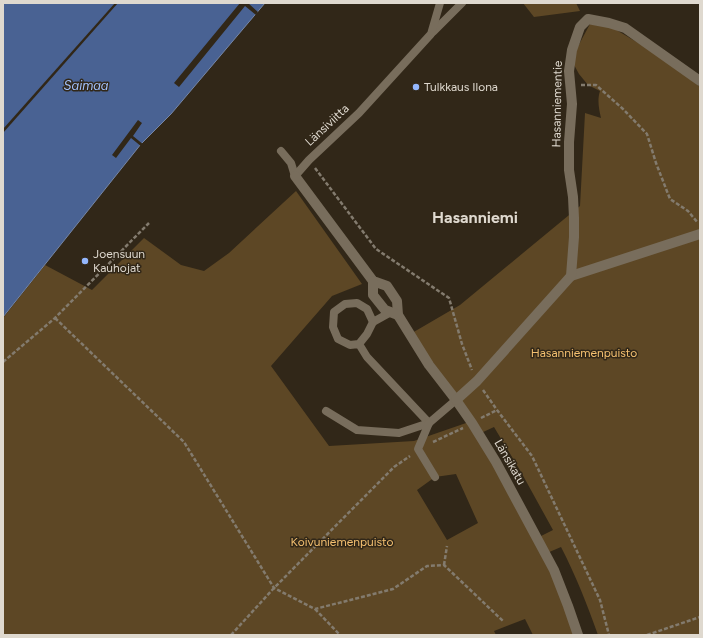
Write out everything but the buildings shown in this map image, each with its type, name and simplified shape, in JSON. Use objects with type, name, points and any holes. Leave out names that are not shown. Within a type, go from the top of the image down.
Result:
[{"type":"street","name":"Hasanniementie","points":[[571,276],[574,218],[569,170],[569,142],[572,104],[569,71],[572,50],[580,28],[588,19],[625,28],[700,81]]},
{"type":"street","name":"Länsikatu","points":[[295,176],[373,281],[373,295],[384,310],[394,314],[429,365],[472,423],[496,462],[554,570],[578,635]]},
{"type":"street","points":[[456,400],[477,381],[571,276],[700,234]]},
{"type":"street","name":"Länsikatu","points":[[373,281],[387,286],[397,301],[394,314]]},
{"type":"lane","name":"Länsiviitta","points":[[295,176],[309,160],[359,113],[431,34],[440,3]]},
{"type":"lane","points":[[431,34],[462,3]]},
{"type":"lane","points":[[281,151],[291,163],[295,176]]},
{"type":"lane","points":[[357,303],[367,309],[372,322],[367,334],[359,344],[350,345],[338,338],[333,327],[334,312],[344,304],[357,303]]},
{"type":"lane","points":[[372,322],[394,314]]},
{"type":"lane","points":[[359,344],[367,357],[429,423]]},
{"type":"lane","points":[[326,411],[357,430],[399,433],[429,423],[456,400]]},
{"type":"lane","points":[[429,423],[418,449],[435,477]]},
{"type":"path","points":[[596,85],[623,109],[647,134],[670,199],[688,212],[700,225]]},
{"type":"path","points":[[309,160],[376,249],[449,298],[462,344],[477,381],[532,456],[600,600],[609,635]]},
{"type":"path","points":[[3,362],[55,318],[149,224]]},
{"type":"path","points":[[55,318],[184,442],[274,588],[315,609],[340,635]]},
{"type":"path","points":[[231,635],[274,588],[394,467],[418,449],[497,410]]},
{"type":"path","points":[[444,565],[448,546]]},
{"type":"path","points":[[315,609],[393,589],[427,566],[444,565],[503,621]]},
{"type":"path","points":[[647,635],[700,617]]},
{"type":"green space","points":[[523,3],[576,3],[580,11],[534,17]]},
{"type":"green space","name":"Hasanniemenpuisto","points":[[590,24],[613,28],[667,60],[700,87],[700,635],[598,635],[581,590],[561,547],[547,553],[539,537],[553,530],[494,427],[481,433],[412,333],[460,305],[580,206],[585,113],[601,118],[598,101],[600,91],[588,85],[579,74],[573,63],[576,50]]},
{"type":"green space","name":"Koivuniemenpuisto","points":[[296,191],[362,284],[332,296],[271,366],[329,446],[414,441],[469,422],[552,571],[575,635],[533,635],[525,619],[494,631],[496,635],[3,635],[3,318],[45,265],[92,290],[144,238],[181,265],[204,271],[229,253]],"holes":[[[456,474],[478,523],[447,540],[417,490],[435,477]]]},
{"type":"water","name":"Saimaa","points":[[3,3],[265,3],[171,114],[141,144],[3,317]]},
{"type":"pier","points":[[115,3],[118,3],[3,133],[3,129]]},
{"type":"pier","points":[[240,3],[248,3],[258,12],[256,15],[245,6],[179,87],[174,83]]},
{"type":"pier","points":[[138,120],[142,123],[133,136],[144,145],[142,147],[131,138],[116,158],[112,155]]},
{"type":"place","name":"Tulkkaus Ilona","points":[[416,87]]},
{"type":"place","name":"Joensuun Kauhojat","points":[[85,261]]},
{"type":"district","name":"Hasanniemi","points":[[475,217]]}]
